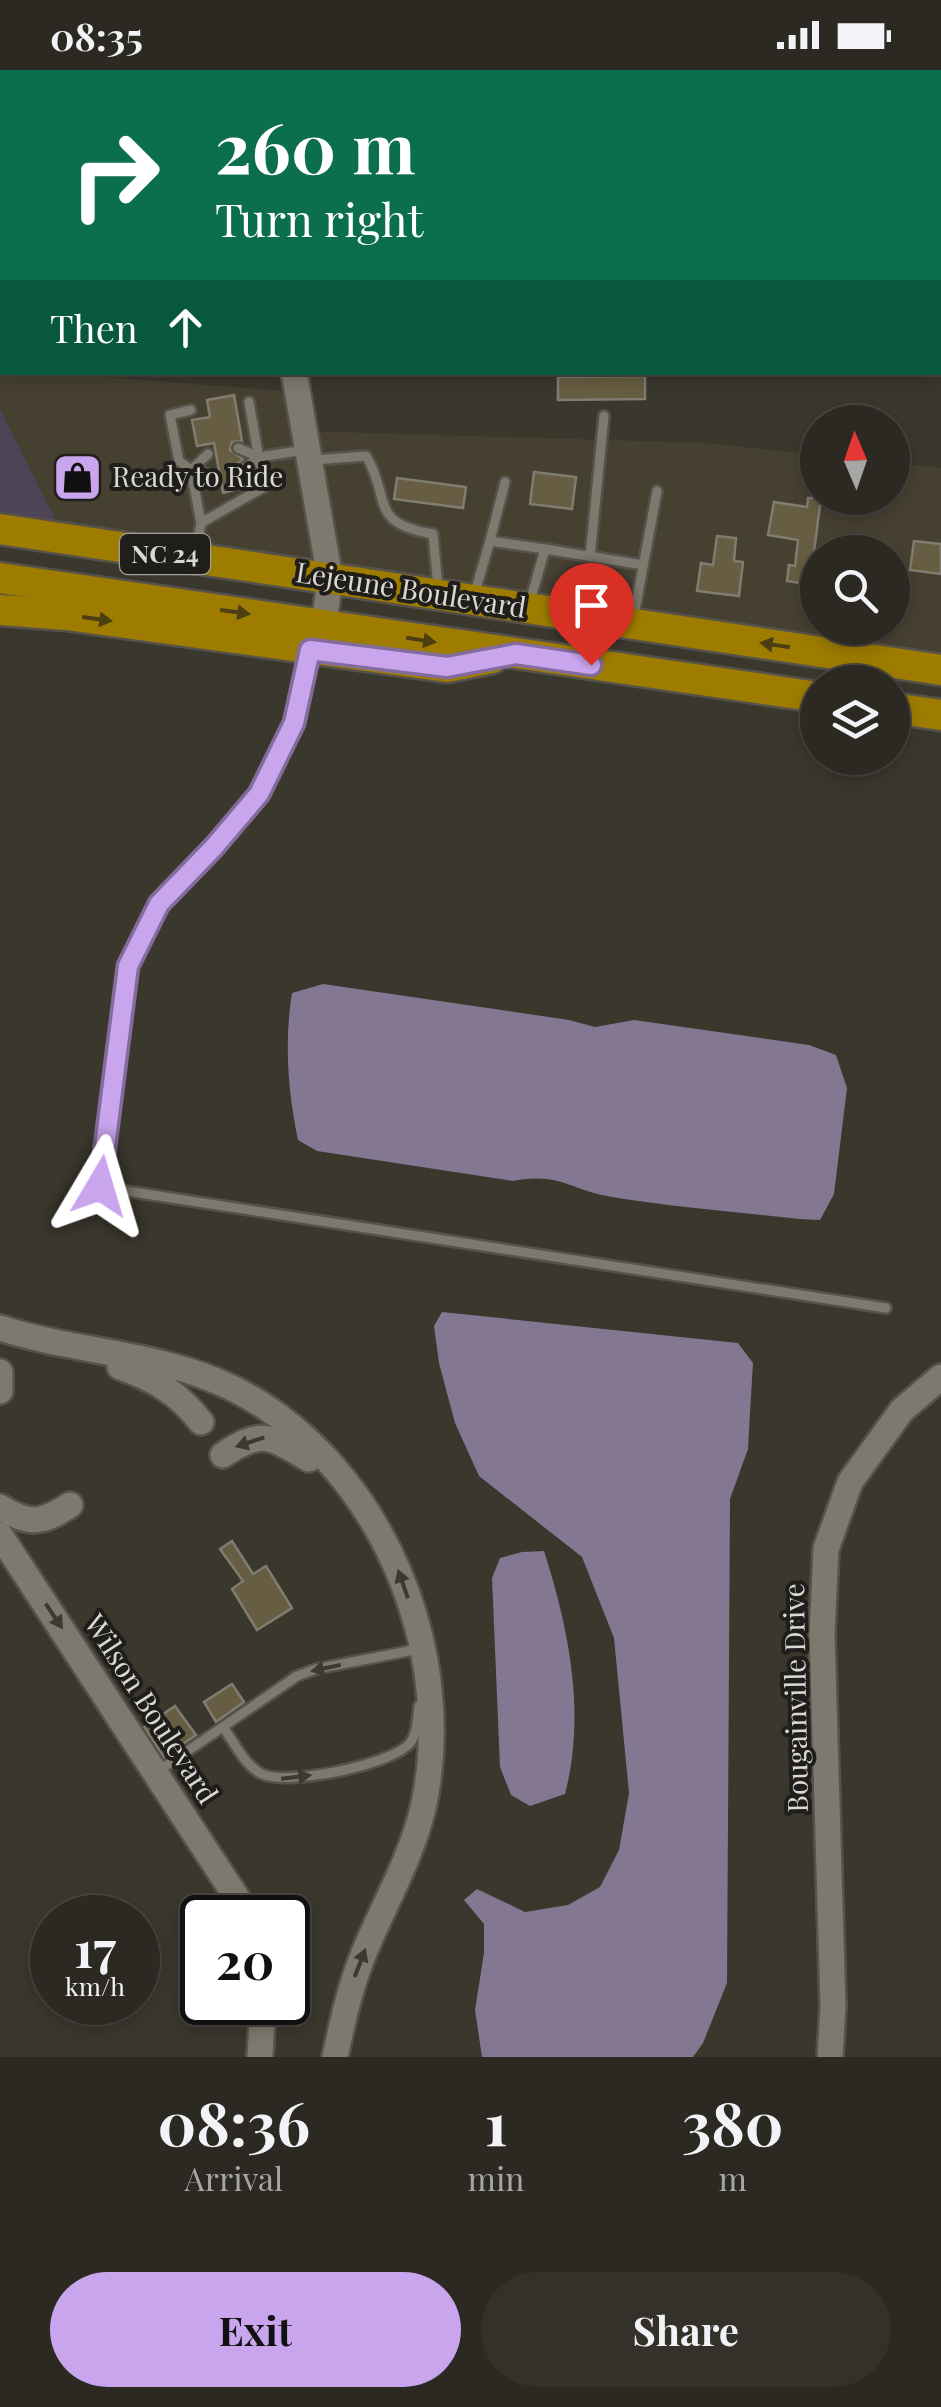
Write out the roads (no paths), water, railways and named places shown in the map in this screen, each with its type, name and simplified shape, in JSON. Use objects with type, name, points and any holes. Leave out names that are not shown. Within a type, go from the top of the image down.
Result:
[{"type":"highway","name":"Lejeune Boulevard","points":[[0,530],[941,670]]},
{"type":"highway","name":"Lejeune Boulevard","points":[[0,578],[317,638],[447,667],[516,654],[800,694]]},
{"type":"highway","points":[[0,610],[317,638]]},
{"type":"highway","points":[[910,711],[941,715]]},
{"type":"main road","points":[[295,375],[330,578],[317,638]]},
{"type":"main road","points":[[0,1328],[161,1383],[184,1401],[201,1422]]},
{"type":"main road","points":[[48,1342],[171,1365],[235,1390],[302,1437],[340,1476],[384,1540],[397,1567],[423,1657],[430,1746],[423,1806],[406,1864],[355,1977],[336,2057]]},
{"type":"main road","points":[[0,1372],[0,1391]]},
{"type":"main road","name":"Bougainville Drive","points":[[830,2057],[833,2006],[822,1634],[826,1549],[850,1482],[902,1410],[941,1377]]},
{"type":"main road","points":[[223,1455],[246,1439],[263,1436],[340,1476]]},
{"type":"main road","points":[[0,1507],[32,1521],[43,1520],[70,1506]]},
{"type":"main road","name":"Wilson Boulevard","points":[[0,1535],[235,1895]]},
{"type":"main road","points":[[260,2057],[262,2025]]},
{"type":"lane","points":[[201,523],[264,487],[249,402]]},
{"type":"lane","points":[[191,410],[170,415],[179,462],[212,476]]},
{"type":"lane","points":[[590,557],[604,416]]},
{"type":"lane","points":[[238,448],[259,457],[366,456],[381,501],[392,520],[406,530],[433,534],[438,594]]},
{"type":"lane","points":[[191,470],[208,454]]},
{"type":"lane","points":[[242,470],[259,457]]},
{"type":"lane","points":[[191,470],[201,523],[195,558]]},
{"type":"lane","points":[[472,599],[504,482]]},
{"type":"lane","points":[[633,624],[658,491]]},
{"type":"lane","points":[[490,540],[643,565]]},
{"type":"lane","points":[[528,608],[545,549]]},
{"type":"lane","points":[[317,638],[294,723],[259,794],[159,904],[128,966],[100,1186],[886,1308]]},
{"type":"lane","points":[[157,1772],[223,1726],[307,1672],[423,1657],[415,1735],[398,1754],[378,1762],[294,1778],[266,1776],[251,1766],[223,1726]]},
{"type":"place","name":"Ready to Ride","points":[[77,477]]}]
